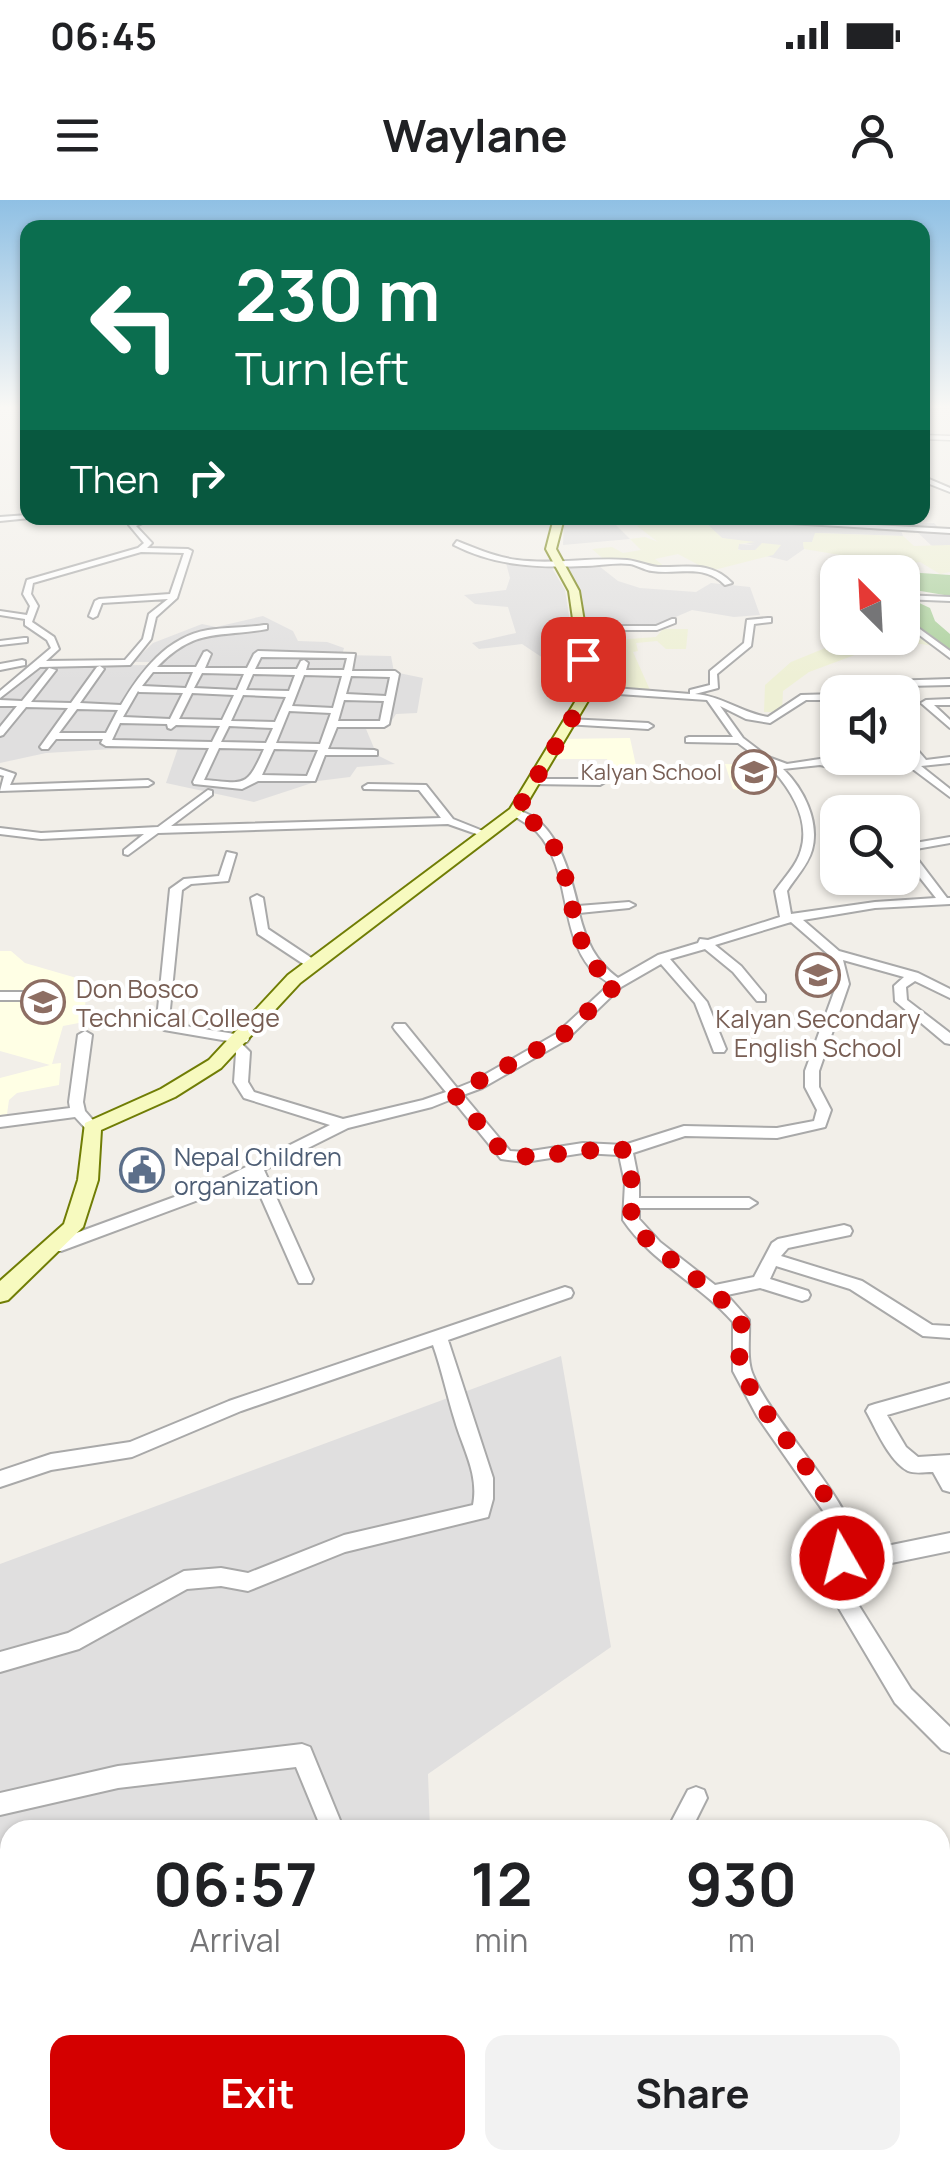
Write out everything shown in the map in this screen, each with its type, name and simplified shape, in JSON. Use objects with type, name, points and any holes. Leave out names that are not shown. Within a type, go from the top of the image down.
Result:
[{"type":"main road","points":[[0,1294],[73,1227],[88,1180],[92,1128],[168,1094],[239,1042],[312,964],[516,812],[589,690],[576,628],[574,591],[551,550],[557,525]]},
{"type":"street","points":[[132,525],[148,543],[141,550]]},
{"type":"street","points":[[841,525],[950,531]]},
{"type":"street","points":[[458,543],[506,559],[558,566],[628,562],[657,569],[687,564],[716,573],[728,584]]},
{"type":"street","points":[[27,616],[34,606],[26,588],[37,578],[141,550],[188,550],[173,596],[152,616],[147,640],[126,663],[38,664]]},
{"type":"street","points":[[92,616],[99,600],[173,596]]},
{"type":"street","points":[[920,598],[950,599]]},
{"type":"street","points":[[0,613],[27,616]]},
{"type":"street","points":[[0,695],[56,649],[52,639],[31,628],[27,616]]},
{"type":"street","points":[[576,628],[646,628],[672,620]]},
{"type":"street","points":[[690,693],[715,686],[713,673],[748,644],[750,622],[768,620]]},
{"type":"street","points":[[263,632],[252,629],[192,638],[168,648],[150,669],[106,743],[270,746],[374,753]]},
{"type":"street","points":[[920,632],[950,656]]},
{"type":"street","points":[[0,643],[24,640]]},
{"type":"street","points":[[162,742],[207,654]]},
{"type":"street","points":[[258,654],[352,656],[338,711],[311,779],[256,778],[242,786],[198,782],[250,671],[258,654]]},
{"type":"street","points":[[256,778],[306,656]]},
{"type":"street","points":[[0,667],[22,664]]},
{"type":"street","points":[[45,747],[100,669]]},
{"type":"street","points":[[150,669],[395,674],[383,725],[333,724]]},
{"type":"street","points":[[0,733],[20,704],[52,670]]},
{"type":"street","points":[[920,682],[950,682]]},
{"type":"street","points":[[139,690],[292,694]]},
{"type":"street","points":[[589,690],[690,693],[749,717],[770,720],[804,697],[820,697]]},
{"type":"street","points":[[342,697],[391,699]]},
{"type":"street","points":[[710,698],[740,740],[779,765],[820,763]]},
{"type":"street","points":[[0,702],[126,708]]},
{"type":"street","points":[[950,702],[926,703],[950,725]]},
{"type":"street","points":[[287,708],[338,711]]},
{"type":"street","points":[[120,720],[279,725]]},
{"type":"street","points":[[568,722],[648,726]]},
{"type":"street","points":[[56,736],[109,736]]},
{"type":"street","points":[[689,740],[740,740]]},
{"type":"street","points":[[920,763],[950,760]]},
{"type":"street","points":[[779,765],[777,768],[794,784],[808,834],[800,864],[781,891],[790,918],[835,954],[914,976],[950,994]]},
{"type":"street","points":[[920,765],[950,794]]},
{"type":"street","points":[[0,772],[10,774],[2,788]]},
{"type":"street","points":[[2,788],[148,782]]},
{"type":"street","points":[[533,782],[600,782]]},
{"type":"street","points":[[368,786],[422,787],[449,821]]},
{"type":"street","points":[[128,852],[208,792]]},
{"type":"street","points":[[516,812],[552,838],[564,868],[572,910],[595,969],[617,984]]},
{"type":"street","points":[[0,831],[41,836],[449,821],[488,834]]},
{"type":"street","points":[[947,901],[906,852],[913,846],[950,840]]},
{"type":"street","points":[[231,854],[224,879],[188,881],[176,889],[162,1018],[169,1027],[239,1042],[243,1052],[241,1082],[249,1095],[344,1124]]},
{"type":"street","points":[[257,898],[262,930],[312,964]]},
{"type":"street","points":[[42,1253],[78,1235],[187,1200],[344,1124],[454,1094],[561,1037],[617,984],[662,958],[790,918],[876,905],[947,901]]},
{"type":"street","points":[[572,910],[629,905]]},
{"type":"street","points":[[704,942],[737,969],[761,998]]},
{"type":"street","points":[[400,1027],[506,1156],[525,1158],[583,1148],[625,1150],[684,1131],[777,1133],[820,1124],[824,1110],[811,1079],[844,984],[835,954]]},
{"type":"street","points":[[662,958],[708,1014],[718,1049]]},
{"type":"street","points":[[914,976],[900,986],[901,1001],[950,1040]]},
{"type":"street","points":[[0,996],[40,996]]},
{"type":"street","points":[[85,1035],[78,1112],[92,1128]]},
{"type":"street","points":[[0,1122],[78,1112]]},
{"type":"street","points":[[625,1150],[634,1203],[630,1210],[637,1229],[715,1290],[741,1320],[742,1371],[763,1411],[839,1519],[847,1543],[842,1558],[841,1594],[903,1696],[950,1742]]},
{"type":"street","points":[[256,1169],[305,1279]]},
{"type":"street","points":[[634,1203],[750,1203]]},
{"type":"street","points":[[760,1282],[778,1247],[796,1239],[844,1231]]},
{"type":"street","points":[[771,1259],[856,1285],[930,1331],[950,1332]]},
{"type":"street","points":[[715,1290],[760,1282],[802,1295]]},
{"type":"street","points":[[0,1478],[50,1462],[132,1449],[235,1406],[565,1292]]},
{"type":"street","points":[[0,1662],[72,1642],[184,1580],[222,1577],[248,1582],[344,1544],[481,1512],[486,1488],[480,1458],[466,1430],[438,1336]]},
{"type":"street","points":[[950,1390],[875,1411],[900,1452],[914,1465],[944,1465],[950,1484]]},
{"type":"street","points":[[842,1558],[872,1558],[950,1542]]},
{"type":"street","points":[[0,1804],[118,1777],[302,1755],[329,1820]]},
{"type":"street","points":[[684,1820],[696,1798]]},
{"type":"shaded area","points":[[934,523],[941,530],[950,530],[950,545],[933,547],[916,531],[900,528],[903,536],[816,533],[812,542],[803,542],[804,549],[787,561],[737,549],[739,544],[754,545],[722,538],[708,525]]},
{"type":"shaded area","points":[[564,525],[616,525],[630,539],[563,545]]},
{"type":"shaded area","points":[[708,525],[722,538],[755,542],[739,544],[738,550],[755,550],[762,543],[781,545],[773,555],[710,571],[678,554],[655,559],[665,567],[656,568],[635,561],[608,563],[592,549],[612,547],[623,553],[641,550],[630,539],[645,537],[658,542],[637,526]]},
{"type":"shaded area","points":[[815,533],[903,536],[914,546],[950,545],[950,572],[940,574],[920,562],[920,555],[840,555],[804,549],[803,542],[812,542]]},
{"type":"shaded area","points":[[534,562],[552,568],[565,590],[580,685],[548,679],[549,662],[522,644],[479,649],[472,643],[516,633],[508,607],[475,604],[464,595],[506,590],[510,578],[506,563]]},
{"type":"shaded area","points":[[599,566],[618,581],[640,588],[696,592],[711,583],[750,587],[760,615],[734,617],[692,610],[657,625],[579,626],[577,593],[559,568]]},
{"type":"shaded area","points":[[263,616],[293,631],[298,641],[327,642],[344,648],[342,655],[391,656],[394,672],[423,678],[417,713],[396,714],[387,728],[366,729],[377,755],[395,764],[357,767],[350,777],[318,781],[254,802],[166,783],[179,745],[46,753],[0,763],[0,702],[17,677],[35,666],[150,665],[153,662],[133,662],[153,643],[202,624],[216,627]]},
{"type":"shaded area","points":[[663,629],[688,629],[686,649],[666,649],[657,641],[636,643],[638,651],[633,652],[650,690],[598,686],[593,671],[625,668],[615,640],[656,637]]},
{"type":"shaded area","points":[[820,650],[820,655],[855,655],[809,672],[783,691],[782,712],[764,712],[765,685],[791,662]]},
{"type":"shaded area","points":[[630,738],[637,770],[610,770],[607,759],[548,759],[558,739]]},
{"type":"shaded area","name":"Kalyan School","points":[[725,764],[774,766],[787,778],[766,781],[754,792],[733,789]]},
{"type":"shaded area","name":"Don Bosco Technical College","points":[[0,951],[11,951],[25,963],[87,981],[84,1022],[63,1026],[52,1064],[61,1063],[59,1085],[17,1093],[9,1100],[7,1114],[0,1115],[0,1078],[50,1065],[0,1051]]},
{"type":"shaded area","points":[[561,1356],[611,1647],[428,1774],[430,1820],[0,1820],[0,1564]]},
{"type":"green space","points":[[920,573],[950,575],[950,596],[920,591]]},
{"type":"green space","points":[[920,603],[930,608],[935,621],[950,634],[950,652],[920,630]]},
{"type":"place","name":"Kalyan School","points":[[754,772]]},
{"type":"place","name":"Kalyan Secondary English School","points":[[818,975]]},
{"type":"place","name":"Don Bosco Technical College","points":[[43,1002]]},
{"type":"place","name":"Nepal Children organization","points":[[142,1170]]},
{"type":"route","points":[[583,659],[589,690],[516,812],[552,838],[564,868],[570,907],[582,940],[595,969],[617,984],[561,1037],[454,1094],[506,1156],[525,1158],[583,1148],[625,1150],[630,1160],[634,1203],[631,1220],[664,1253],[715,1290],[741,1320],[742,1371],[763,1411],[828,1498],[847,1543],[842,1558]]}]
